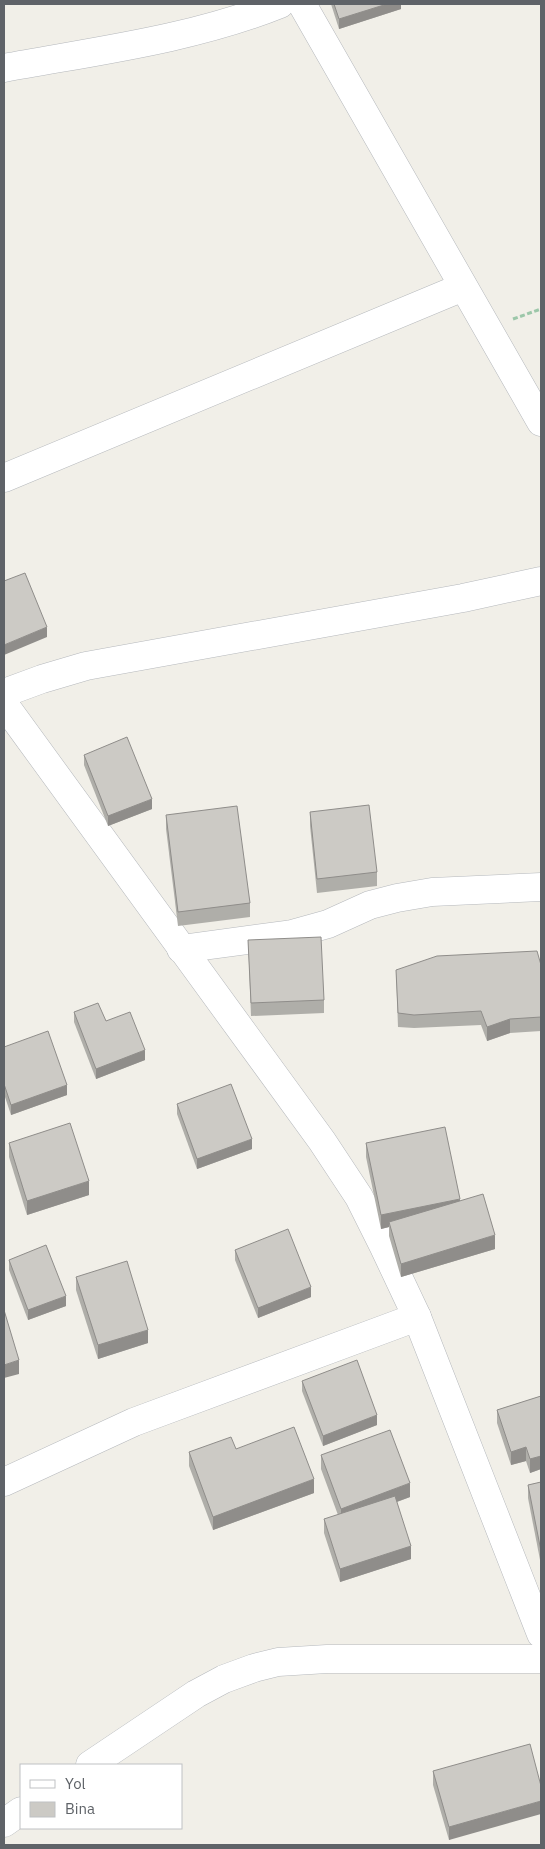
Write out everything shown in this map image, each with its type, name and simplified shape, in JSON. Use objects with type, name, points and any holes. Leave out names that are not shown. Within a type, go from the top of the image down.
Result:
[{"type":"street","points":[[4,68],[202,30],[280,4]]},
{"type":"street","points":[[302,4],[541,422]]},
{"type":"street","points":[[4,478],[464,287]]},
{"type":"street","points":[[4,693],[42,678],[86,666],[463,598],[541,581]]},
{"type":"street","points":[[4,704],[322,1141],[354,1189],[417,1317],[541,1634]]},
{"type":"street","points":[[181,949],[292,934],[320,927],[370,905],[397,898],[432,892],[541,887]]},
{"type":"street","points":[[4,1482],[134,1422],[417,1317]]},
{"type":"street","points":[[91,1764],[196,1694],[224,1679],[278,1662],[327,1658],[541,1659]]},
{"type":"street","points":[[4,1823],[20,1812]]},
{"type":"building","points":[[334,4],[387,4],[339,19]]},
{"type":"building","points":[[25,573],[47,627],[4,645],[4,581]]},
{"type":"building","points":[[127,737],[152,799],[108,816],[84,755]]},
{"type":"building","points":[[369,805],[377,872],[317,879],[310,812]]},
{"type":"building","points":[[237,806],[250,903],[178,912],[166,815]]},
{"type":"building","points":[[321,937],[324,1000],[251,1003],[248,940]]},
{"type":"building","points":[[537,951],[541,965],[541,1017],[510,1019],[487,1027],[481,1011],[414,1015],[398,1013],[396,970],[437,956]]},
{"type":"building","points":[[98,1003],[106,1021],[130,1012],[145,1050],[96,1069],[74,1012]]},
{"type":"building","points":[[48,1031],[67,1085],[11,1105],[4,1084],[4,1047]]},
{"type":"building","points":[[231,1084],[252,1139],[197,1159],[177,1104]]},
{"type":"building","points":[[70,1123],[89,1181],[27,1201],[9,1143]]},
{"type":"building","points":[[445,1127],[460,1199],[381,1215],[366,1143]]},
{"type":"building","points":[[483,1194],[495,1235],[401,1264],[389,1222]]},
{"type":"building","points":[[288,1229],[311,1287],[258,1308],[235,1250]]},
{"type":"building","points":[[46,1245],[66,1296],[28,1310],[9,1260]]},
{"type":"building","points":[[127,1261],[148,1330],[98,1345],[76,1277]]},
{"type":"building","points":[[4,1310],[19,1360],[4,1365]]},
{"type":"building","points":[[357,1360],[377,1415],[323,1436],[302,1381]]},
{"type":"building","points":[[541,1396],[541,1456],[530,1459],[526,1447],[511,1452],[497,1410]]},
{"type":"building","points":[[294,1427],[314,1479],[213,1517],[189,1452],[231,1437],[236,1449]]},
{"type":"building","points":[[390,1430],[410,1483],[341,1509],[321,1455]]},
{"type":"building","points":[[541,1482],[541,1551],[528,1485]]},
{"type":"building","points":[[395,1496],[411,1546],[340,1569],[324,1519]]},
{"type":"building","points":[[530,1744],[541,1786],[541,1801],[449,1827],[433,1771]]}]
